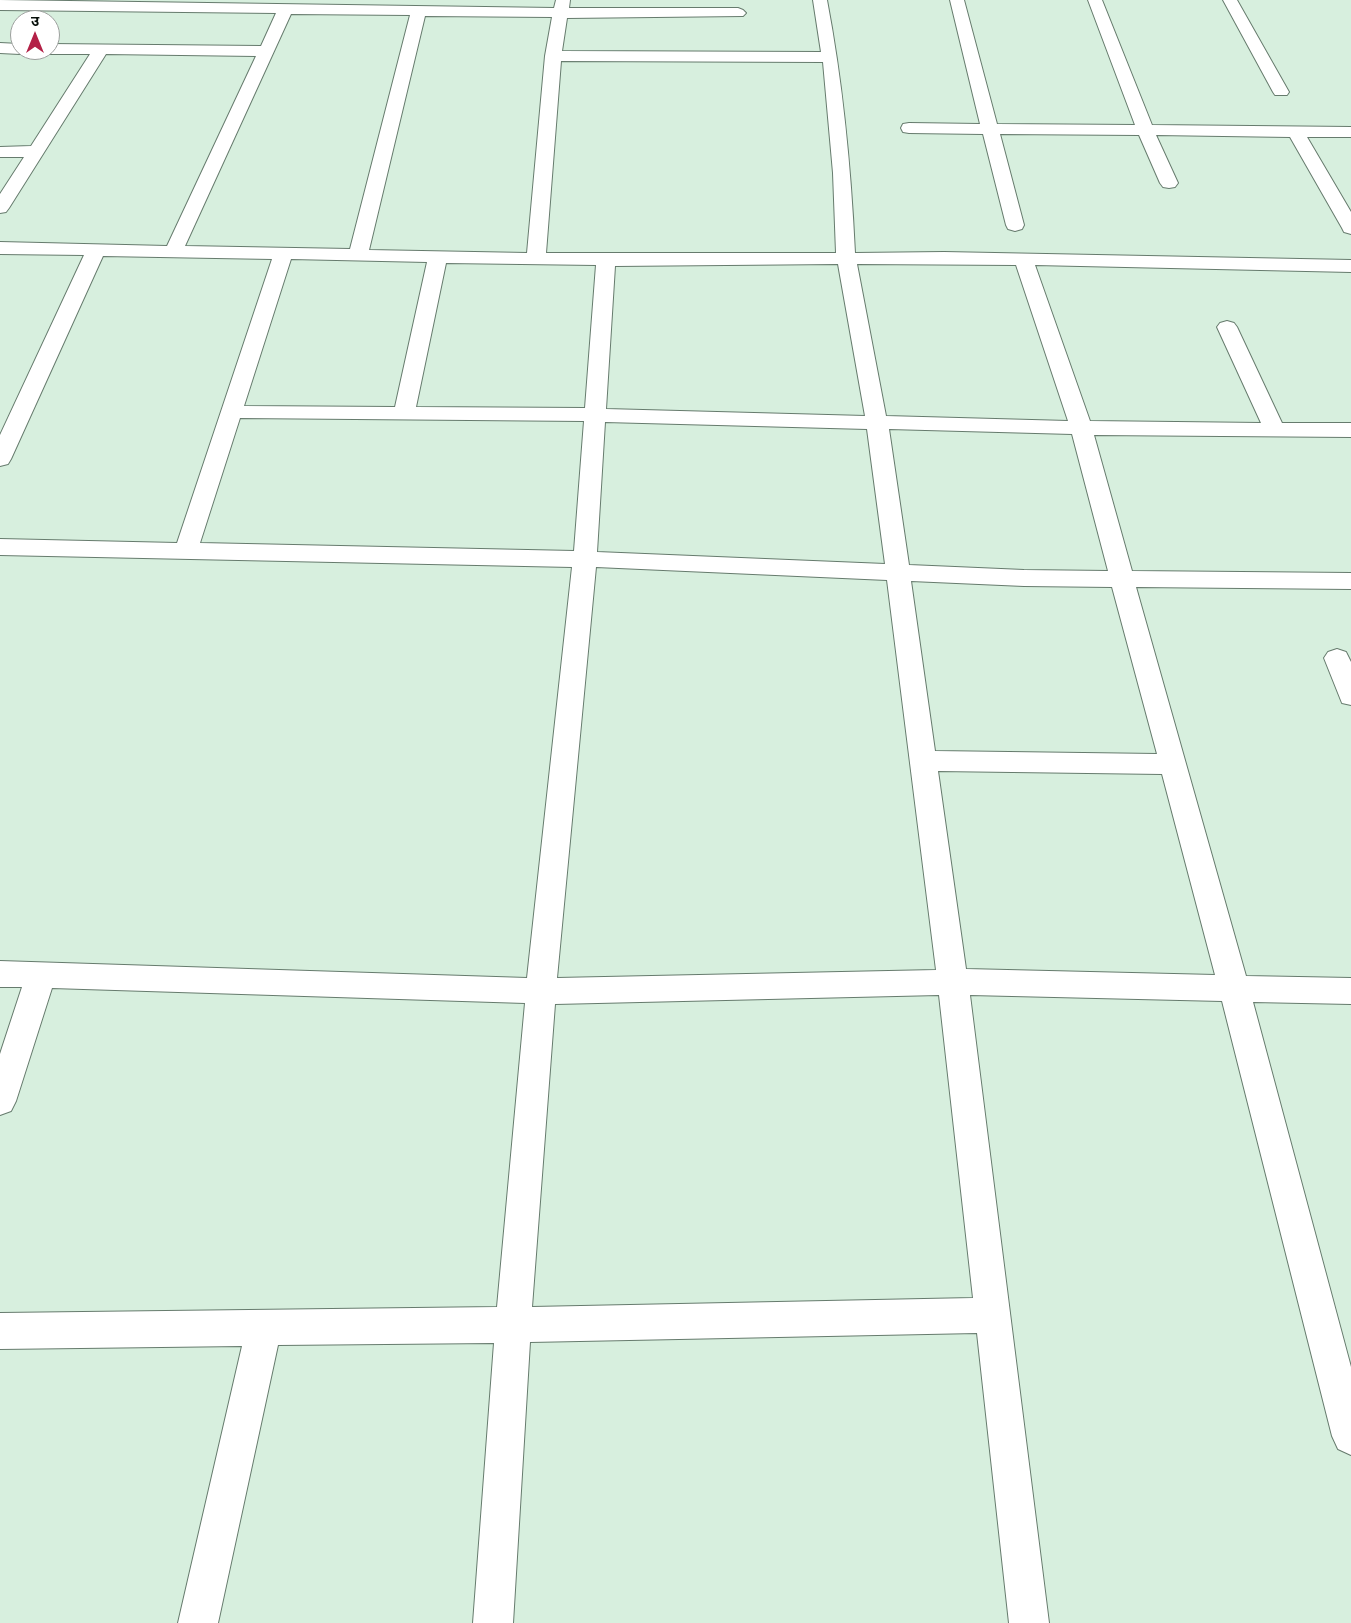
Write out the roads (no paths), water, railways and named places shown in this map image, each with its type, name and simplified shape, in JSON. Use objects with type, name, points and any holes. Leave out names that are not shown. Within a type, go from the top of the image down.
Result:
[{"type":"street","points":[[820,0],[830,57],[842,173],[846,257],[876,423],[898,572],[953,982],[1029,1623]]},
{"type":"street","points":[[957,0],[1015,225]]},
{"type":"street","points":[[1095,0],[1145,130],[1169,183]]},
{"type":"street","points":[[1230,0],[1281,92]]},
{"type":"street","points":[[0,5],[419,11],[562,7],[738,13]]},
{"type":"street","points":[[536,258],[553,56],[562,7]]},
{"type":"street","points":[[173,252],[286,9]]},
{"type":"street","points":[[358,255],[419,11]]},
{"type":"street","points":[[60,49],[266,51]]},
{"type":"street","points":[[0,208],[101,50]]},
{"type":"street","points":[[553,56],[830,57]]},
{"type":"street","points":[[909,128],[1351,132]]},
{"type":"street","points":[[1295,132],[1351,228]]},
{"type":"street","points":[[0,152],[36,151]]},
{"type":"street","points":[[0,248],[606,260],[846,257],[1351,266]]},
{"type":"street","points":[[0,459],[96,250]]},
{"type":"street","points":[[186,551],[283,254]]},
{"type":"street","points":[[404,414],[438,257]]},
{"type":"street","points":[[494,1623],[513,1325],[542,991],[585,559],[606,260]]},
{"type":"street","points":[[1024,260],[1081,428],[1234,988],[1351,1436]]},
{"type":"street","points":[[1227,327],[1275,430]]},
{"type":"street","points":[[231,412],[595,415],[1081,428],[1351,430]]},
{"type":"street","points":[[0,547],[585,559],[1024,578],[1351,581]]},
{"type":"street","points":[[1337,658],[1351,696]]},
{"type":"street","points":[[923,761],[1172,764]]},
{"type":"street","points":[[0,974],[542,991],[953,982],[1351,991]]},
{"type":"street","points":[[0,1101],[42,974]]},
{"type":"street","points":[[0,1331],[513,1325],[991,1315]]},
{"type":"street","points":[[198,1623],[264,1329]]}]
